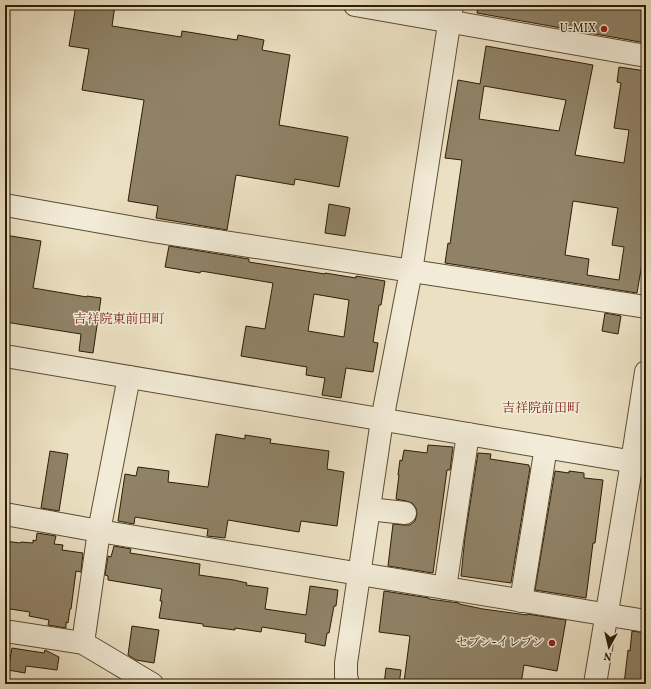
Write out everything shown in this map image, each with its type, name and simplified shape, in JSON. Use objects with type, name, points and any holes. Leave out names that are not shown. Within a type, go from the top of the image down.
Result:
[{"type":"street","points":[[355,5],[450,13],[646,56]]},
{"type":"street","points":[[348,684],[346,664],[382,420],[412,272],[450,13]]},
{"type":"street","points":[[5,205],[152,231],[646,307]]},
{"type":"street","points":[[5,356],[639,463]]},
{"type":"street","points":[[595,684],[606,614],[639,463],[646,372]]},
{"type":"street","points":[[83,643],[99,531],[129,377]]},
{"type":"street","points":[[445,588],[468,434]]},
{"type":"street","points":[[521,601],[546,447]]},
{"type":"street","points":[[369,510],[405,513]]},
{"type":"street","points":[[5,514],[99,531],[646,621]]},
{"type":"street","points":[[5,631],[83,643],[152,684]]},
{"type":"building","points":[[76,5],[115,5],[112,26],[181,37],[182,31],[237,40],[238,35],[264,40],[262,50],[290,55],[279,125],[348,137],[339,187],[295,179],[294,185],[236,175],[227,230],[156,218],[158,206],[128,201],[144,100],[82,90],[89,49],[69,46]]},
{"type":"building","name":"U-MIX","points":[[478,5],[624,5],[646,9],[646,43],[477,13]]},
{"type":"building","points":[[486,46],[593,65],[575,155],[624,163],[629,130],[614,128],[621,83],[617,82],[619,67],[646,71],[646,240],[637,293],[445,263],[448,243],[450,244],[462,160],[445,158],[458,80],[480,84]],"holes":[[[484,86],[566,100],[559,131],[479,119]],[[573,201],[618,208],[612,245],[624,247],[619,280],[587,275],[589,259],[565,255]]]},
{"type":"building","points":[[329,204],[350,208],[345,236],[325,233]]},
{"type":"building","points":[[5,235],[41,241],[33,288],[101,298],[93,353],[79,351],[81,334],[5,322]]},
{"type":"building","points":[[169,246],[249,259],[249,262],[325,274],[356,278],[356,276],[385,281],[381,305],[379,305],[373,342],[378,343],[373,372],[346,368],[341,398],[322,395],[325,378],[306,375],[307,367],[241,356],[246,326],[265,329],[273,283],[201,271],[200,273],[165,267]],"holes":[[[314,294],[349,300],[344,337],[308,331]]]},
{"type":"building","points":[[605,313],[621,316],[618,334],[602,331]]},
{"type":"building","points":[[216,434],[245,439],[245,435],[271,439],[270,443],[329,451],[327,469],[344,472],[337,526],[301,521],[299,532],[228,520],[225,538],[207,536],[208,529],[135,517],[134,524],[118,521],[125,474],[136,476],[138,467],[169,471],[168,482],[208,487]]},
{"type":"building","points":[[428,445],[453,447],[450,470],[447,470],[433,573],[388,566],[393,524],[410,525],[415,521],[417,514],[416,508],[412,503],[396,499],[400,460],[402,461],[404,450],[427,453]]},
{"type":"building","points":[[50,451],[68,454],[59,511],[41,508]]},
{"type":"building","points":[[478,453],[491,454],[490,459],[529,465],[530,468],[511,583],[461,576],[465,537]]},
{"type":"building","points":[[555,471],[584,473],[584,478],[603,480],[586,598],[535,590]]},
{"type":"building","points":[[37,533],[56,536],[54,544],[63,545],[62,550],[83,553],[81,572],[76,571],[71,609],[68,623],[66,622],[66,628],[48,625],[49,620],[29,616],[30,612],[5,607],[5,541],[33,543],[33,540],[36,541]]},
{"type":"building","points":[[114,546],[131,549],[130,553],[200,564],[199,575],[234,580],[247,583],[246,585],[268,588],[265,609],[306,615],[310,586],[338,590],[336,606],[334,606],[325,646],[305,642],[306,634],[262,627],[261,632],[235,628],[235,630],[159,618],[162,601],[160,601],[162,589],[108,580],[108,576],[105,575],[108,556],[111,557]]},
{"type":"building","points":[[384,591],[459,603],[483,609],[566,620],[557,671],[524,665],[521,684],[419,684],[404,682],[410,636],[379,632]]},
{"type":"building","points":[[132,626],[159,630],[154,663],[136,660],[128,655]]},
{"type":"building","points":[[632,631],[646,633],[646,684],[624,684]]},
{"type":"building","points":[[12,648],[44,653],[45,650],[59,657],[57,670],[26,666],[25,673],[8,670]]},
{"type":"building","points":[[386,668],[401,670],[399,684],[384,684]]},
{"type":"place","name":"U-MIX","points":[[604,29]]},
{"type":"place","name":"セブン-イレブン","points":[[552,643]]},
{"type":"district","name":"吉祥院東前田町","points":[[119,320]]},
{"type":"district","name":"吉祥院前田町","points":[[541,409]]}]
